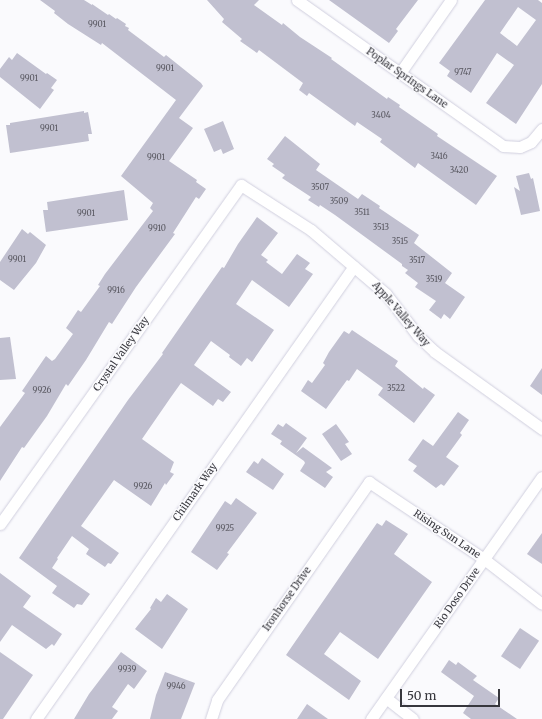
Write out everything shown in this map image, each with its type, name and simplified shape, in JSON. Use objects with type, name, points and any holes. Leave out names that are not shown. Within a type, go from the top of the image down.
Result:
[{"type":"street","name":"Poplar Springs Lane","points":[[297,0],[503,146],[520,147],[531,142],[542,129]]},
{"type":"street","points":[[400,73],[451,0]]},
{"type":"street","name":"Apple Valley Way","points":[[241,185],[311,230],[386,294],[418,336],[435,352],[542,428]]},
{"type":"street","name":"Crystal Valley Way","points":[[0,524],[241,185]]},
{"type":"street","name":"Chilmark Way","points":[[36,719],[354,266]]},
{"type":"street","name":"Rio Doso Drive","points":[[371,719],[542,477]]},
{"type":"street","name":"Rising Sun Lane","points":[[369,482],[484,559],[542,604]]},
{"type":"street","name":"Ironhorse Drive","points":[[211,719],[217,700],[369,482]]},
{"type":"street","points":[[386,698],[413,719]]},
{"type":"building","points":[[40,0],[84,0],[92,4],[108,15],[109,14],[116,19],[117,18],[126,24],[125,26],[129,28],[128,30],[164,57],[166,55],[201,83],[203,86],[179,118],[193,128],[169,161],[197,180],[196,182],[206,189],[199,199],[196,197],[173,233],[175,234],[136,287],[112,324],[109,322],[86,360],[68,386],[66,384],[47,416],[24,448],[22,447],[0,481],[0,427],[25,393],[22,391],[46,356],[52,361],[55,359],[73,334],[66,328],[78,310],[81,312],[100,286],[98,285],[105,274],[153,211],[150,208],[153,203],[121,176],[176,100],[102,43],[101,45],[68,24],[54,13],[55,11]]},
{"type":"building","points":[[207,0],[259,0],[254,5],[282,25],[283,23],[300,37],[332,58],[331,59],[387,99],[388,97],[400,105],[399,107],[438,134],[437,136],[497,176],[476,205],[418,163],[415,168],[380,142],[382,139],[357,122],[355,126],[309,93],[307,96],[299,90],[303,83],[259,50],[257,53],[240,41],[242,39],[222,22],[224,19]]},
{"type":"building","points":[[329,0],[418,0],[396,29],[398,31],[389,43]]},
{"type":"building","points":[[485,0],[538,0],[542,3],[542,84],[516,124],[486,103],[514,65],[497,53],[471,93],[447,76],[450,71],[439,63]],"holes":[[[518,7],[536,20],[517,46],[500,33]]]},
{"type":"building","points":[[17,53],[57,80],[51,88],[54,90],[40,109],[0,77],[0,69],[9,57],[12,60]]},
{"type":"building","points":[[84,111],[84,113],[88,112],[92,134],[88,134],[89,141],[10,153],[6,125],[10,125],[10,123]]},
{"type":"building","points":[[223,121],[234,149],[223,154],[221,149],[214,152],[204,129]]},
{"type":"building","points":[[285,136],[320,164],[316,170],[358,199],[362,194],[380,206],[379,208],[419,235],[414,243],[452,273],[445,283],[465,297],[450,319],[444,314],[441,319],[429,310],[436,301],[415,287],[418,283],[405,273],[408,270],[402,266],[402,264],[335,215],[320,205],[319,207],[308,200],[311,197],[282,178],[285,175],[272,166],[274,164],[267,159]]},
{"type":"building","points":[[529,173],[531,179],[533,178],[540,211],[521,215],[514,187],[520,191],[516,176]]},
{"type":"building","points":[[124,190],[128,220],[46,232],[43,210],[48,210],[47,202]]},
{"type":"building","points":[[257,217],[278,233],[261,255],[268,260],[266,262],[282,274],[297,254],[310,263],[305,269],[313,274],[289,307],[252,280],[236,304],[274,330],[252,362],[247,358],[241,366],[229,357],[230,355],[211,341],[194,365],[231,392],[223,402],[218,399],[213,406],[181,383],[142,439],[174,462],[170,472],[174,474],[166,485],[165,483],[151,506],[114,480],[81,526],[119,553],[111,564],[108,563],[105,567],[86,554],[89,549],[72,536],[52,568],[90,594],[82,605],[77,604],[74,608],[52,593],[57,586],[19,558],[128,400],[163,354],[162,353],[222,267],[224,268],[238,244]]},
{"type":"building","points":[[22,229],[28,234],[30,232],[46,245],[36,263],[14,290],[0,280],[0,262]]},
{"type":"building","points":[[352,330],[398,361],[395,366],[423,389],[424,387],[435,395],[414,423],[378,395],[383,388],[357,369],[326,409],[301,391],[308,380],[312,383],[325,365],[323,363],[329,352],[344,331],[349,334]]},
{"type":"building","points":[[10,337],[16,379],[0,380],[0,338]]},
{"type":"building","points":[[542,368],[542,395],[530,386]]},
{"type":"building","points":[[458,412],[469,420],[460,433],[462,435],[446,457],[459,466],[444,486],[441,484],[436,488],[413,471],[417,466],[408,460],[423,439],[433,446]]},
{"type":"building","points":[[286,423],[307,438],[296,453],[303,447],[332,468],[326,472],[333,477],[325,488],[300,471],[305,463],[304,461],[280,444],[282,441],[271,434],[278,424],[283,427]]},
{"type":"building","points":[[336,424],[349,442],[345,444],[352,454],[341,461],[322,434]]},
{"type":"building","points":[[262,458],[284,474],[273,490],[246,472],[254,461],[258,464]]},
{"type":"building","points":[[236,498],[257,513],[227,553],[229,554],[217,570],[191,552],[225,501],[231,505]]},
{"type":"building","points":[[386,520],[408,534],[394,554],[432,582],[378,659],[340,632],[324,654],[361,681],[349,700],[286,655],[377,523],[382,526]]},
{"type":"building","points":[[542,533],[542,564],[527,554]]},
{"type":"building","points":[[0,573],[31,596],[23,607],[62,634],[54,646],[52,644],[46,649],[12,625],[0,642]]},
{"type":"building","points":[[167,594],[188,609],[162,649],[135,629],[151,609],[150,608],[156,598],[161,602]]},
{"type":"building","points":[[520,628],[539,641],[520,669],[501,656]]},
{"type":"building","points":[[0,652],[33,675],[3,719],[0,719]]},
{"type":"building","points":[[121,652],[147,671],[134,689],[128,684],[112,707],[118,711],[112,719],[74,719],[89,694]]},
{"type":"building","points":[[449,660],[456,665],[458,662],[477,676],[473,680],[499,698],[495,704],[517,719],[471,719],[463,713],[474,696],[441,672]]},
{"type":"building","points":[[165,672],[195,683],[181,719],[150,719],[156,695]]},
{"type":"building","points":[[307,704],[328,719],[297,719]]}]
